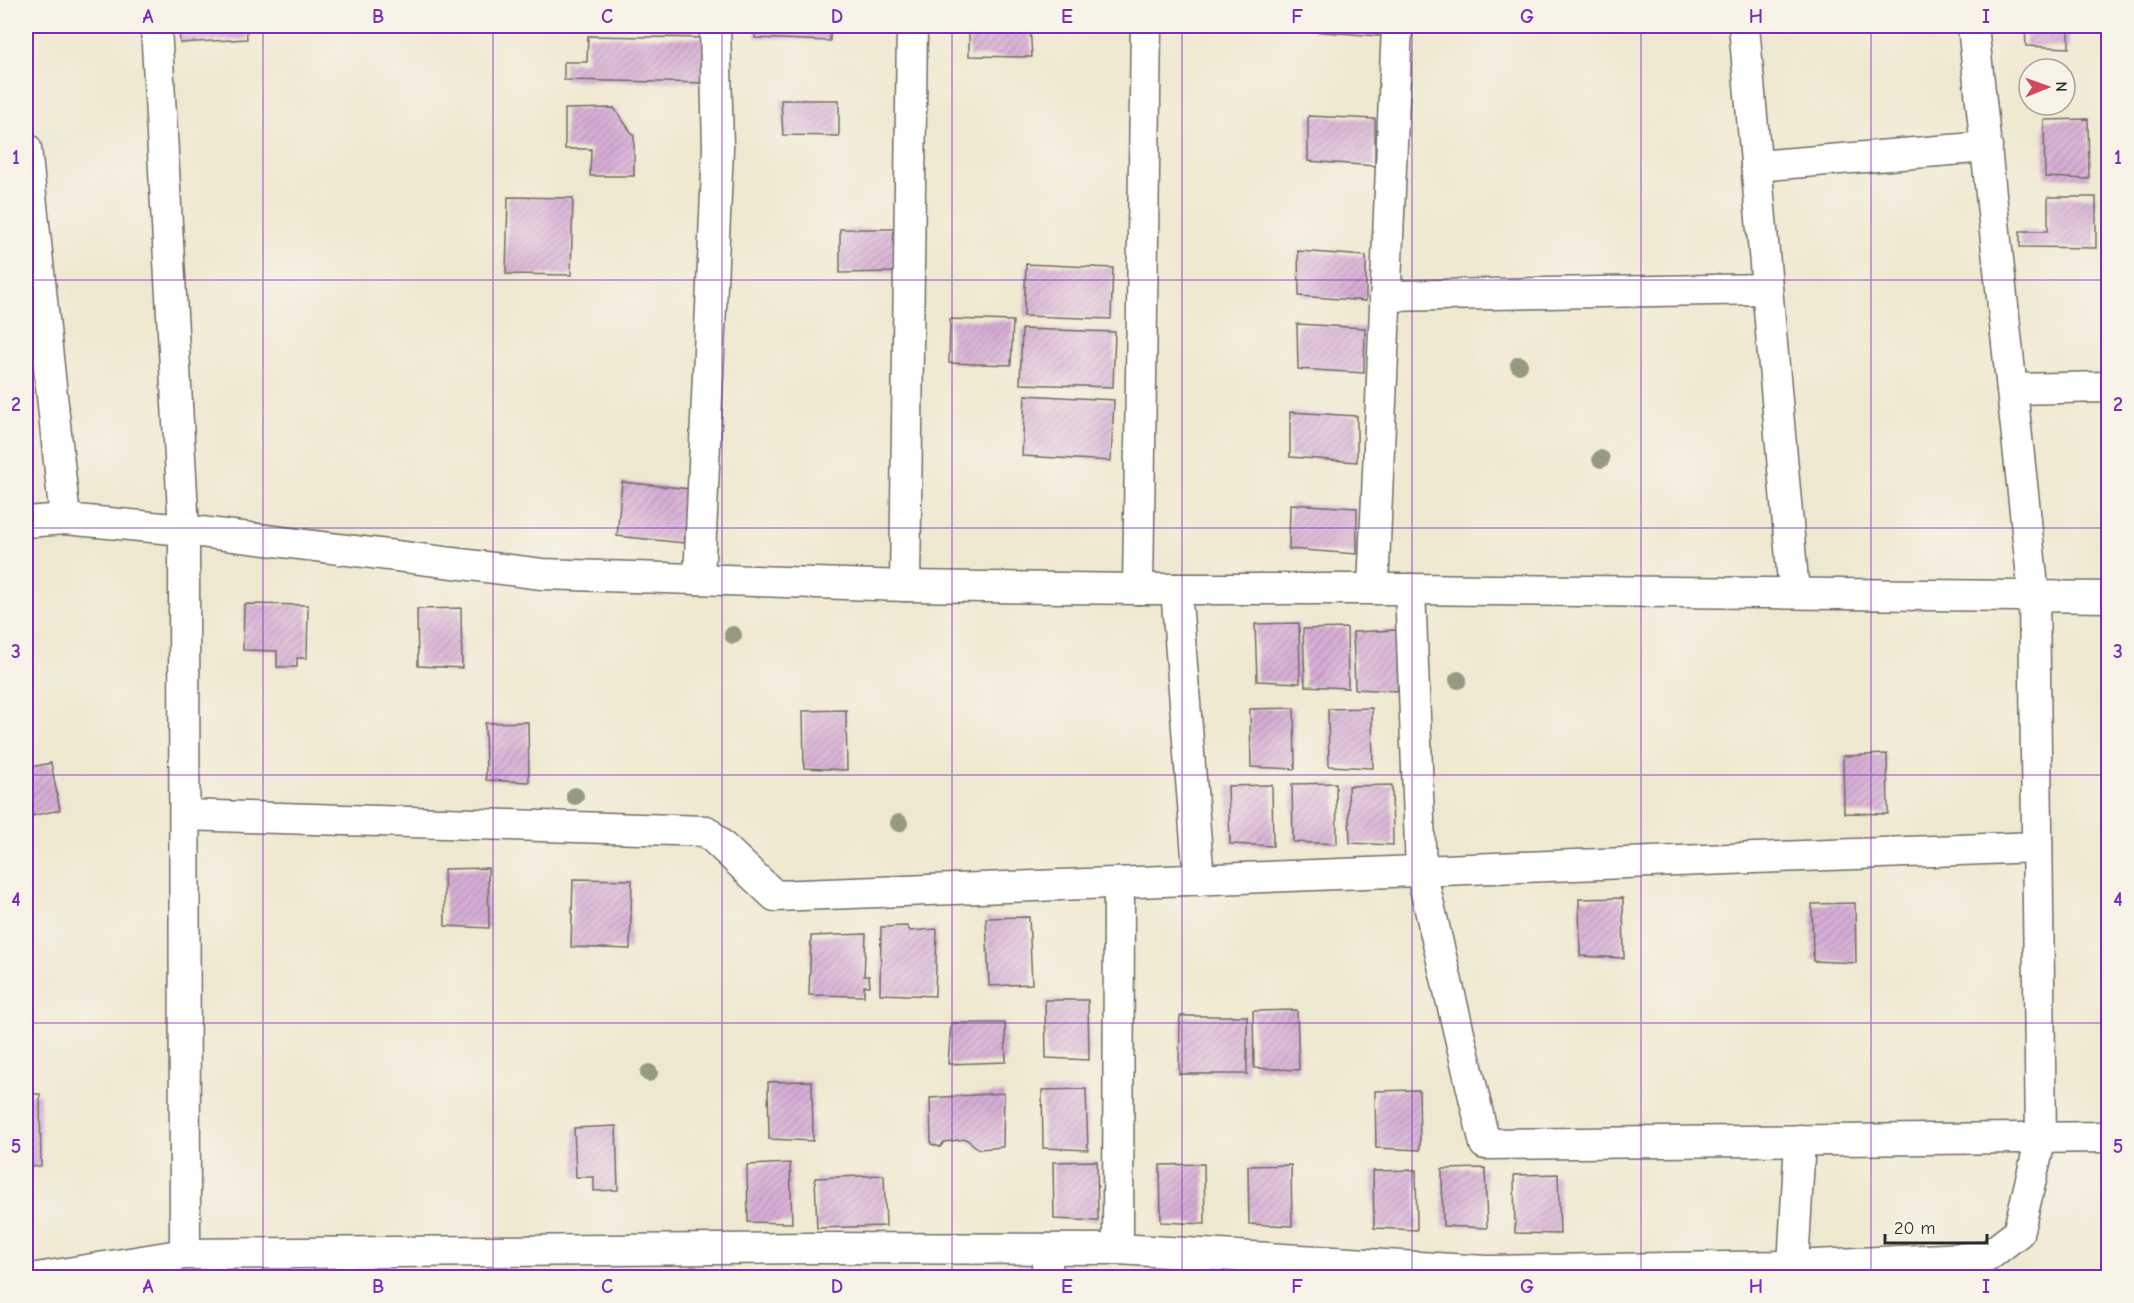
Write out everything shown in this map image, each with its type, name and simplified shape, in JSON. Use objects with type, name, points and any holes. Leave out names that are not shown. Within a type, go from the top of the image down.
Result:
[{"type":"street","points":[[156,26],[184,530],[185,1254]]},
{"type":"street","points":[[699,579],[718,148],[716,26]]},
{"type":"street","points":[[905,586],[912,26]]},
{"type":"street","points":[[1138,589],[1146,26]]},
{"type":"street","points":[[1373,589],[1397,26]]},
{"type":"street","points":[[1744,26],[1794,593]]},
{"type":"street","points":[[37,1278],[185,1254],[1047,1263],[1118,1249],[1296,1269],[1486,1274],[1793,1266],[1986,1267],[2018,1233],[2041,1138],[2034,596],[1973,26]]},
{"type":"street","points":[[1756,166],[1987,147]]},
{"type":"street","points":[[26,148],[65,519]]},
{"type":"street","points":[[1385,296],[1767,289]]},
{"type":"street","points":[[2012,389],[2109,387]]},
{"type":"street","points":[[26,522],[65,519],[184,530],[542,574],[905,586],[2109,597]]},
{"type":"street","points":[[1176,589],[1199,880]]},
{"type":"street","points":[[1410,589],[1421,871],[1485,1144],[2109,1137]]},
{"type":"street","points":[[185,815],[706,831],[775,896],[2037,847]]},
{"type":"street","points":[[1118,1249],[1119,883]]},
{"type":"street","points":[[1793,1266],[1800,1140]]},
{"type":"building","points":[[179,26],[246,26],[247,39],[180,43]]},
{"type":"building","points":[[755,26],[830,26],[830,41],[755,38]]},
{"type":"building","points":[[969,26],[1030,26],[1032,57],[969,56]]},
{"type":"building","points":[[1312,26],[1379,26],[1379,36],[1312,31]]},
{"type":"building","points":[[2025,26],[2069,26],[2069,48],[2026,46]]},
{"type":"building","points":[[588,36],[710,38],[709,83],[564,80],[564,62],[587,62]]},
{"type":"building","points":[[781,100],[839,100],[839,136],[783,135]]},
{"type":"building","points":[[614,108],[634,136],[634,176],[590,176],[591,149],[565,149],[565,109]]},
{"type":"building","points":[[1308,116],[1375,119],[1375,166],[1308,161]]},
{"type":"building","points":[[2088,119],[2089,179],[2045,177],[2044,120]]},
{"type":"building","points":[[508,197],[573,198],[571,275],[506,274]]},
{"type":"building","points":[[2048,197],[2096,197],[2096,248],[2020,247],[2020,231],[2048,231]]},
{"type":"building","points":[[840,229],[894,229],[894,272],[840,273]]},
{"type":"building","points":[[1298,251],[1366,256],[1366,301],[1299,296]]},
{"type":"building","points":[[1026,264],[1113,268],[1111,319],[1024,316]]},
{"type":"building","points":[[950,319],[1013,321],[1011,365],[949,363]]},
{"type":"building","points":[[1297,324],[1365,328],[1364,373],[1298,369]]},
{"type":"building","points":[[1022,329],[1115,332],[1113,387],[1020,384]]},
{"type":"building","points":[[1025,395],[1114,400],[1111,461],[1022,456]]},
{"type":"building","points":[[1290,412],[1357,416],[1357,462],[1290,457]]},
{"type":"building","points":[[622,482],[690,489],[684,543],[617,536]]},
{"type":"building","points":[[1290,504],[1357,508],[1357,554],[1289,549]]},
{"type":"building","points":[[244,604],[308,605],[307,658],[297,658],[297,667],[277,667],[277,651],[243,650]]},
{"type":"building","points":[[461,608],[462,668],[418,666],[417,609]]},
{"type":"building","points":[[1299,623],[1300,683],[1257,681],[1255,624]]},
{"type":"building","points":[[1347,628],[1348,688],[1305,686],[1303,629]]},
{"type":"building","points":[[1397,630],[1398,691],[1355,689],[1353,632]]},
{"type":"building","points":[[1294,708],[1295,769],[1251,767],[1250,709]]},
{"type":"building","points":[[1372,708],[1373,768],[1329,766],[1328,709]]},
{"type":"building","points":[[846,710],[847,770],[804,768],[803,711]]},
{"type":"building","points":[[528,722],[529,782],[486,780],[485,723]]},
{"type":"building","points":[[1887,754],[1888,814],[1844,813],[1843,756]]},
{"type":"building","points":[[51,763],[60,810],[26,817],[26,768]]},
{"type":"building","points":[[1336,783],[1337,844],[1293,842],[1292,784]]},
{"type":"building","points":[[1272,785],[1273,846],[1230,844],[1228,786]]},
{"type":"building","points":[[1392,785],[1393,845],[1350,843],[1348,786]]},
{"type":"building","points":[[488,868],[489,928],[445,926],[444,869]]},
{"type":"building","points":[[573,879],[632,880],[630,949],[571,947]]},
{"type":"building","points":[[1623,898],[1624,958],[1580,956],[1579,899]]},
{"type":"building","points":[[1855,903],[1856,963],[1813,961],[1812,904]]},
{"type":"building","points":[[1029,917],[1032,984],[989,986],[986,918]]},
{"type":"building","points":[[907,926],[910,931],[937,929],[935,996],[880,994],[881,927]]},
{"type":"building","points":[[866,934],[864,976],[869,976],[870,986],[864,986],[864,996],[809,995],[811,936]]},
{"type":"building","points":[[1045,1000],[1088,1000],[1089,1060],[1046,1058]]},
{"type":"building","points":[[1297,1010],[1299,1070],[1254,1068],[1253,1011]]},
{"type":"building","points":[[1180,1016],[1247,1016],[1247,1074],[1179,1074]]},
{"type":"building","points":[[951,1023],[1005,1023],[1006,1062],[948,1064]]},
{"type":"building","points":[[812,1081],[813,1141],[769,1139],[768,1082]]},
{"type":"building","points":[[1086,1089],[1088,1150],[1043,1148],[1042,1090]]},
{"type":"building","points":[[1419,1090],[1420,1150],[1376,1148],[1375,1091]]},
{"type":"building","points":[[1004,1093],[1003,1147],[979,1149],[966,1139],[944,1142],[940,1147],[931,1144],[930,1098]]},
{"type":"building","points":[[26,1094],[40,1094],[41,1166],[26,1166]]},
{"type":"building","points":[[616,1126],[618,1190],[594,1191],[594,1177],[576,1177],[574,1128]]},
{"type":"building","points":[[1097,1161],[1098,1221],[1054,1219],[1053,1162]]},
{"type":"building","points":[[790,1163],[792,1223],[748,1222],[747,1165]]},
{"type":"building","points":[[1204,1164],[1205,1224],[1161,1222],[1160,1165]]},
{"type":"building","points":[[1291,1165],[1292,1226],[1249,1224],[1248,1166]]},
{"type":"building","points":[[1485,1168],[1487,1228],[1443,1226],[1442,1169]]},
{"type":"building","points":[[1416,1170],[1417,1230],[1374,1228],[1373,1171]]},
{"type":"building","points":[[1558,1174],[1560,1234],[1515,1233],[1514,1175]]},
{"type":"building","points":[[884,1175],[886,1226],[817,1228],[815,1178]]}]
